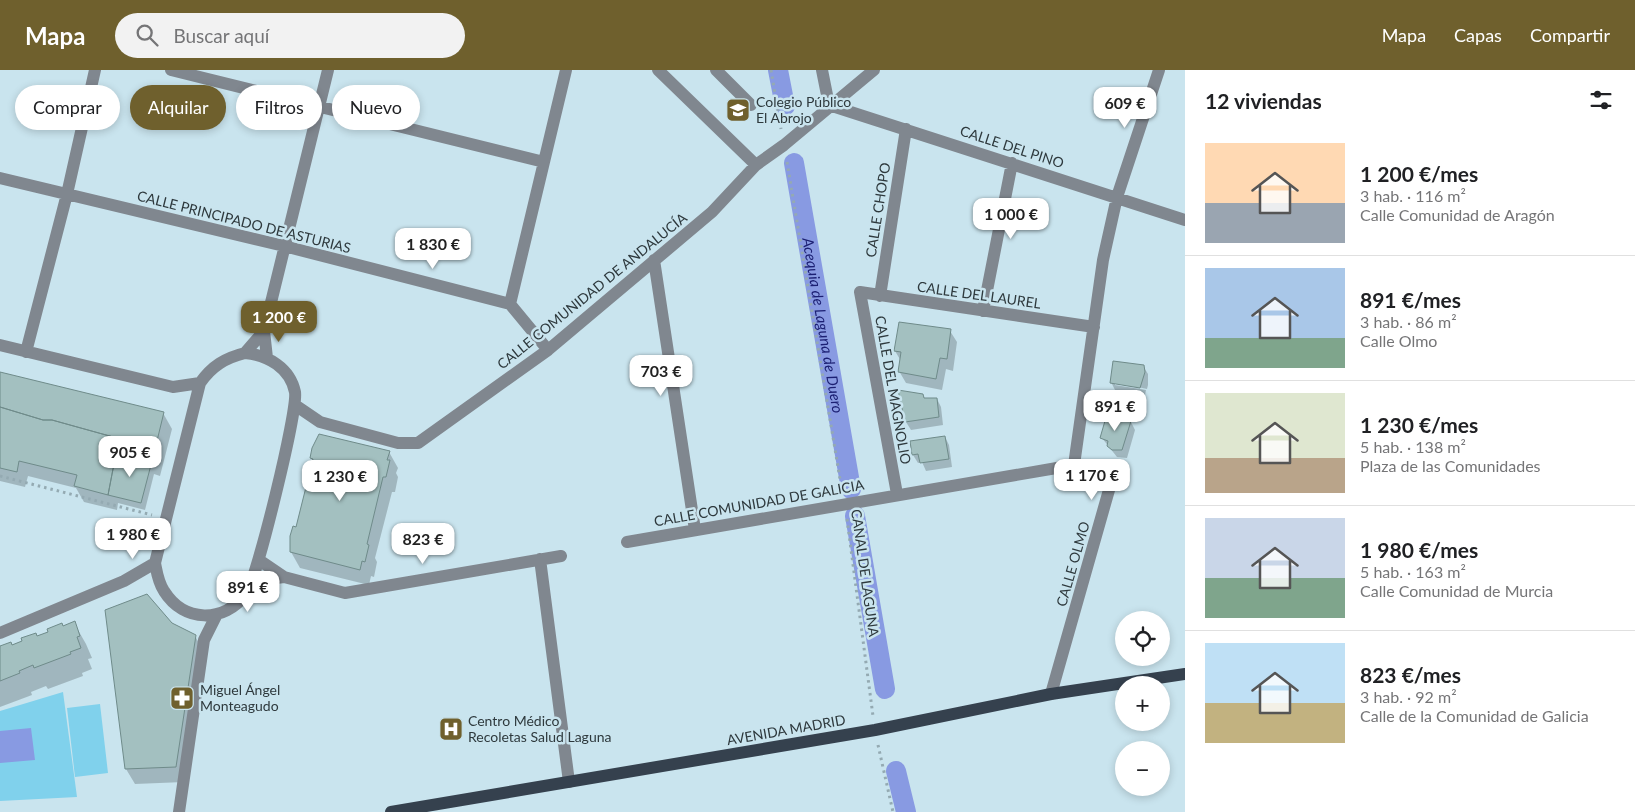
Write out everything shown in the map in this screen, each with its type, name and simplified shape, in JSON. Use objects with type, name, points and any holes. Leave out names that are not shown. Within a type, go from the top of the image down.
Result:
[{"type":"main road","name":"AVENIDA MADRID","points":[[392,812],[875,730],[1051,694],[1185,674]]},
{"type":"street","points":[[26,352],[67,194],[95,70]]},
{"type":"street","points":[[171,70],[236,86]]},
{"type":"street","points":[[322,94],[328,70]]},
{"type":"street","points":[[548,350],[510,304],[566,70]]},
{"type":"street","points":[[658,70],[756,165]]},
{"type":"street","points":[[716,70],[751,105]]},
{"type":"street","points":[[822,70],[830,106]]},
{"type":"street","name":"CALLE COMUNIDAD DE ANDALUCÍA","points":[[292,423],[320,422],[398,442],[418,443],[548,350],[712,212],[756,165],[784,145],[874,70]]},
{"type":"street","points":[[1074,465],[1103,260],[1117,197],[1159,70]]},
{"type":"street","name":"CALLE DEL PINO","points":[[830,106],[1185,220]]},
{"type":"street","points":[[322,107],[544,162]]},
{"type":"street","name":"CALLE CHOPO","points":[[880,296],[906,129]]},
{"type":"street","points":[[267,358],[264,331],[313,130]]},
{"type":"street","points":[[983,311],[1012,163]]},
{"type":"street","name":"CALLE PRINCIPADO DE ASTURIAS","points":[[0,178],[284,246],[510,304]]},
{"type":"street","points":[[654,260],[695,530]]},
{"type":"street","name":"CALLE DEL LAUREL","points":[[860,292],[1094,327]]},
{"type":"street","name":"CALLE DEL MAGNOLIO","points":[[860,292],[897,494]]},
{"type":"street","points":[[245,354],[264,331]]},
{"type":"street","points":[[0,345],[174,387],[195,401]]},
{"type":"street","points":[[179,812],[204,640],[216,616],[237,604],[253,581],[295,405],[294,392],[288,374],[267,358],[245,354],[230,357],[210,370],[200,383],[155,562],[158,579],[164,592],[173,602],[195,614],[216,616]]},
{"type":"street","points":[[174,387],[200,383]]},
{"type":"street","name":"CALLE COMUNIDAD DE ANDALUCÍA","points":[[295,405],[320,422]]},
{"type":"street","name":"CALLE COMUNIDAD DE GALICIA","points":[[627,542],[1074,465]]},
{"type":"street","name":"CALLE OLMO","points":[[1051,694],[1112,483],[1074,465]]},
{"type":"street","points":[[253,581],[284,578],[345,593],[561,556]]},
{"type":"street","points":[[540,559],[569,782]]},
{"type":"street","points":[[258,560],[284,578]]},
{"type":"street","points":[[0,633],[124,581],[155,562]]},
{"type":"street","points":[[124,581],[158,579]]},
{"type":"street","points":[[195,614],[204,640]]},
{"type":"path","name":"CANAL DE LAGUNA","points":[[771,70],[844,504],[875,730],[893,812]]},
{"type":"path","points":[[0,476],[166,519]]},
{"type":"shaded area","points":[[63,692],[77,797],[0,801],[0,711]]},
{"type":"shaded area","points":[[100,704],[108,773],[75,777],[67,708]]},
{"type":"shaded area","points":[[31,728],[35,760],[0,763],[0,731]]},
{"type":"building","points":[[899,322],[951,329],[947,359],[940,358],[936,379],[898,372],[901,352],[894,351]]},
{"type":"building","points":[[1113,361],[1144,365],[1145,372],[1140,388],[1110,383]]},
{"type":"building","points":[[0,372],[164,412],[156,445],[124,440],[52,420],[43,420],[0,407]]},
{"type":"building","points":[[898,390],[923,394],[924,398],[937,398],[939,417],[905,422]]},
{"type":"building","points":[[0,407],[43,420],[52,420],[124,440],[156,445],[152,461],[119,453],[113,469],[108,495],[74,486],[77,475],[19,461],[17,472],[0,468]]},
{"type":"building","points":[[1107,414],[1131,421],[1122,450],[1112,450],[1107,446],[1108,441],[1100,438]]},
{"type":"building","points":[[319,434],[390,451],[387,460],[390,460],[386,477],[383,477],[367,544],[369,545],[365,562],[362,561],[360,570],[290,552],[290,536],[293,526],[296,527],[313,459],[310,458],[312,448]]},
{"type":"building","points":[[945,436],[949,459],[920,463],[918,454],[912,455],[910,441]]},
{"type":"building","points":[[119,453],[152,461],[141,503],[108,495],[113,469]]},
{"type":"building","points":[[147,594],[172,623],[196,635],[176,767],[125,769],[105,610]]},
{"type":"building","points":[[75,621],[80,636],[77,637],[81,648],[70,652],[71,654],[34,668],[33,665],[19,671],[20,673],[0,681],[0,646],[11,642],[12,645],[22,641],[21,638],[36,633],[37,636],[48,632],[47,629],[62,623],[63,626]]},
{"type":"waterway","name":"Acequia de Laguna de Duero","points":[[778,70],[785,106]]},
{"type":"waterway","name":"Acequia de Laguna de Duero","points":[[794,163],[851,489]]},
{"type":"waterway","name":"Acequia de Laguna de Duero","points":[[855,516],[885,689]]},
{"type":"waterway","name":"Acequia de Laguna de Duero","points":[[896,771],[906,812]]},
{"type":"place","name":"Colegio Público El Abrojo","points":[[738,110]]},
{"type":"place","name":"Miguel Ángel Monteagudo","points":[[182,698]]},
{"type":"place","name":"Centro Médico Recoletas Salud Laguna","points":[[451,729]]}]
